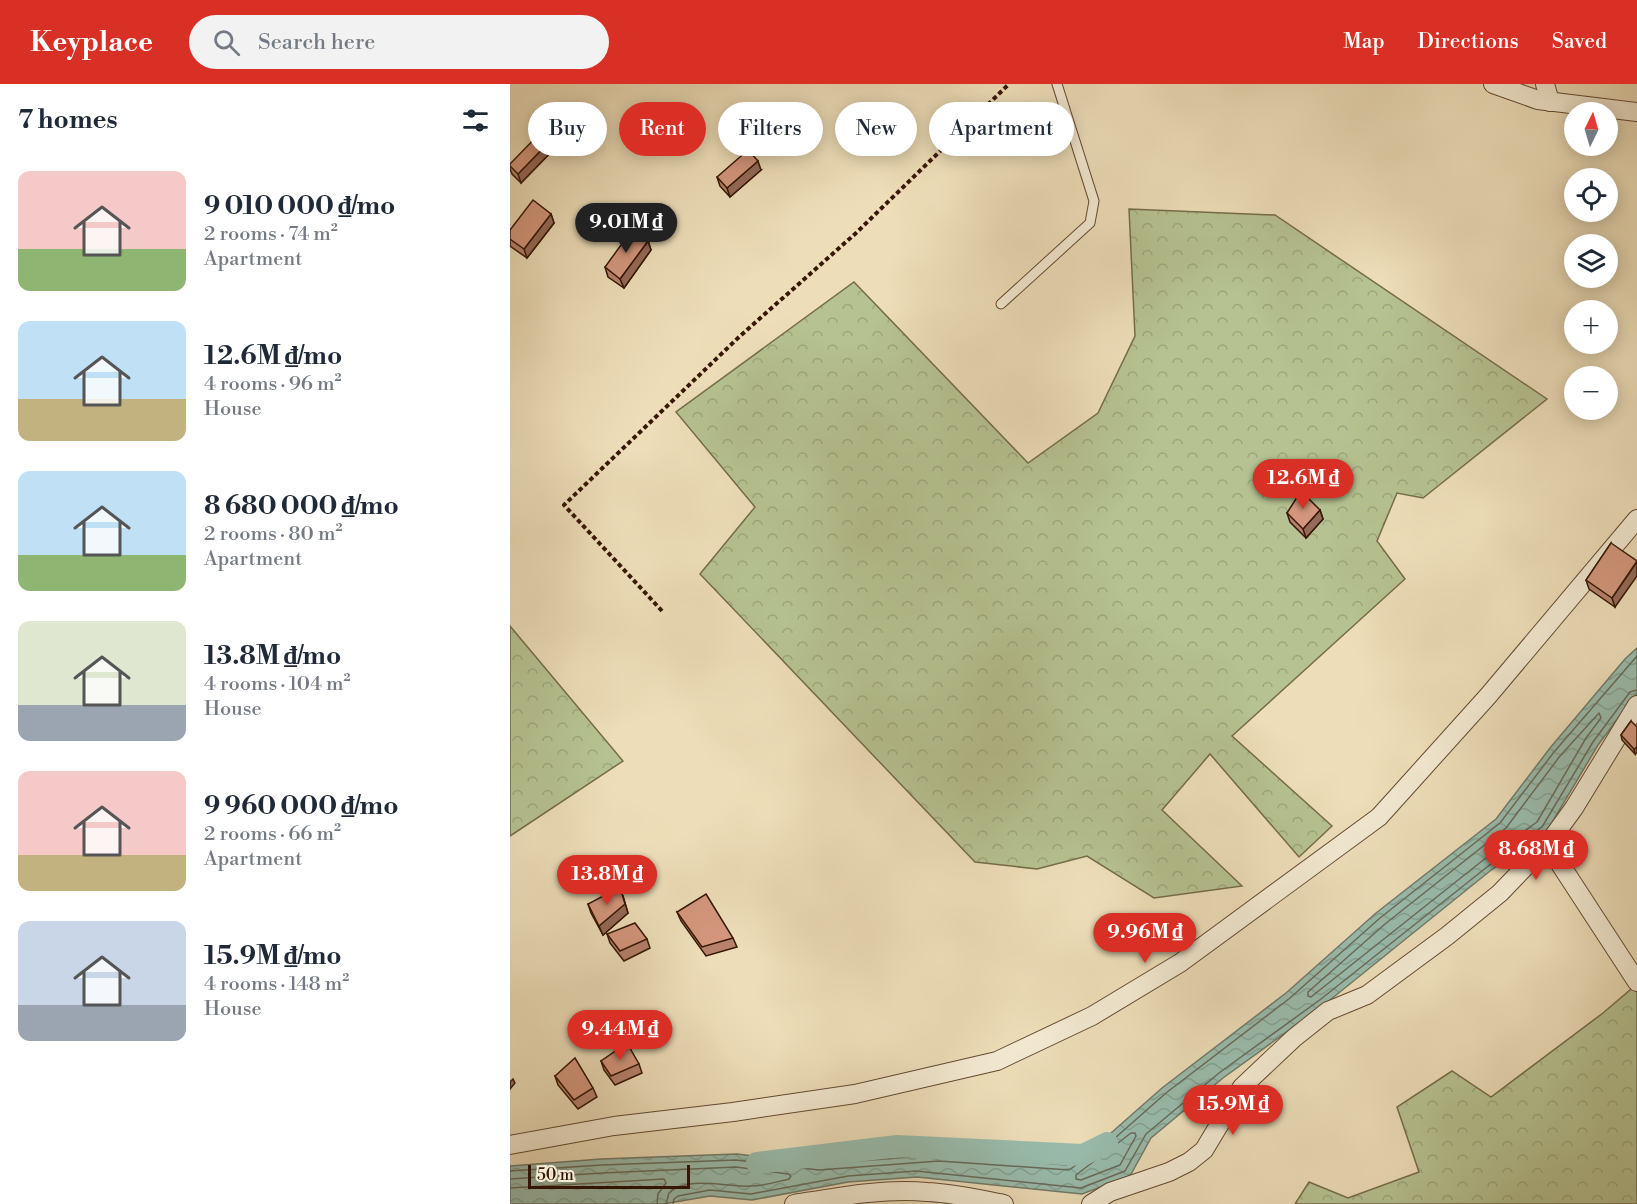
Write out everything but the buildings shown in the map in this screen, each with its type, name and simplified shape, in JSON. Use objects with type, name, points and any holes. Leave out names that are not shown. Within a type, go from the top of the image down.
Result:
[{"type":"street","points":[[1493,84],[1538,100],[1637,112]]},
{"type":"street","points":[[1545,84],[1550,102]]},
{"type":"street","points":[[510,1145],[614,1126],[855,1094],[997,1060],[1092,1016],[1180,963],[1379,817],[1488,696],[1637,519]]},
{"type":"street","points":[[1090,1204],[1110,1192],[1169,1172],[1189,1162],[1204,1150],[1242,1087],[1294,1038],[1323,1014],[1367,995],[1407,963],[1447,936],[1500,893],[1547,844],[1574,808],[1637,705]]},
{"type":"street","points":[[1547,844],[1637,982]]},
{"type":"street","points":[[794,1204],[849,1195],[925,1191],[1004,1204]]},
{"type":"lane","points":[[1001,304],[1090,223],[1094,201],[1057,84]]},
{"type":"path","points":[[662,611],[564,505],[739,337],[855,234],[1009,84]]},
{"type":"green space","points":[[1129,209],[1275,215],[1547,399],[1423,498],[1397,493],[1377,541],[1405,579],[1232,736],[1332,826],[1299,857],[1210,754],[1162,810],[1242,886],[1154,898],[1087,856],[1037,869],[975,862],[700,574],[755,507],[676,412],[854,282],[1028,463],[1098,413],[1135,336]]},
{"type":"green space","points":[[510,626],[623,761],[510,836]]},
{"type":"green space","points":[[1637,984],[1637,1204],[1295,1204],[1309,1182],[1348,1198],[1419,1172],[1397,1107],[1452,1071],[1491,1097],[1603,1013]]},
{"type":"water","points":[[1637,648],[1637,693],[1598,745],[1547,831],[1490,871],[1325,1004],[1223,1078],[1151,1138],[1130,1176],[1082,1194],[917,1177],[848,1182],[752,1200],[710,1196],[663,1204],[510,1204],[510,1166],[601,1159],[737,1154],[819,1164],[939,1155],[1066,1165],[1111,1133],[1162,1088],[1286,993],[1376,913],[1496,819],[1550,748],[1625,659]]},
{"type":"waterway","points":[[757,1163],[897,1146],[1083,1155],[1107,1143]]}]
